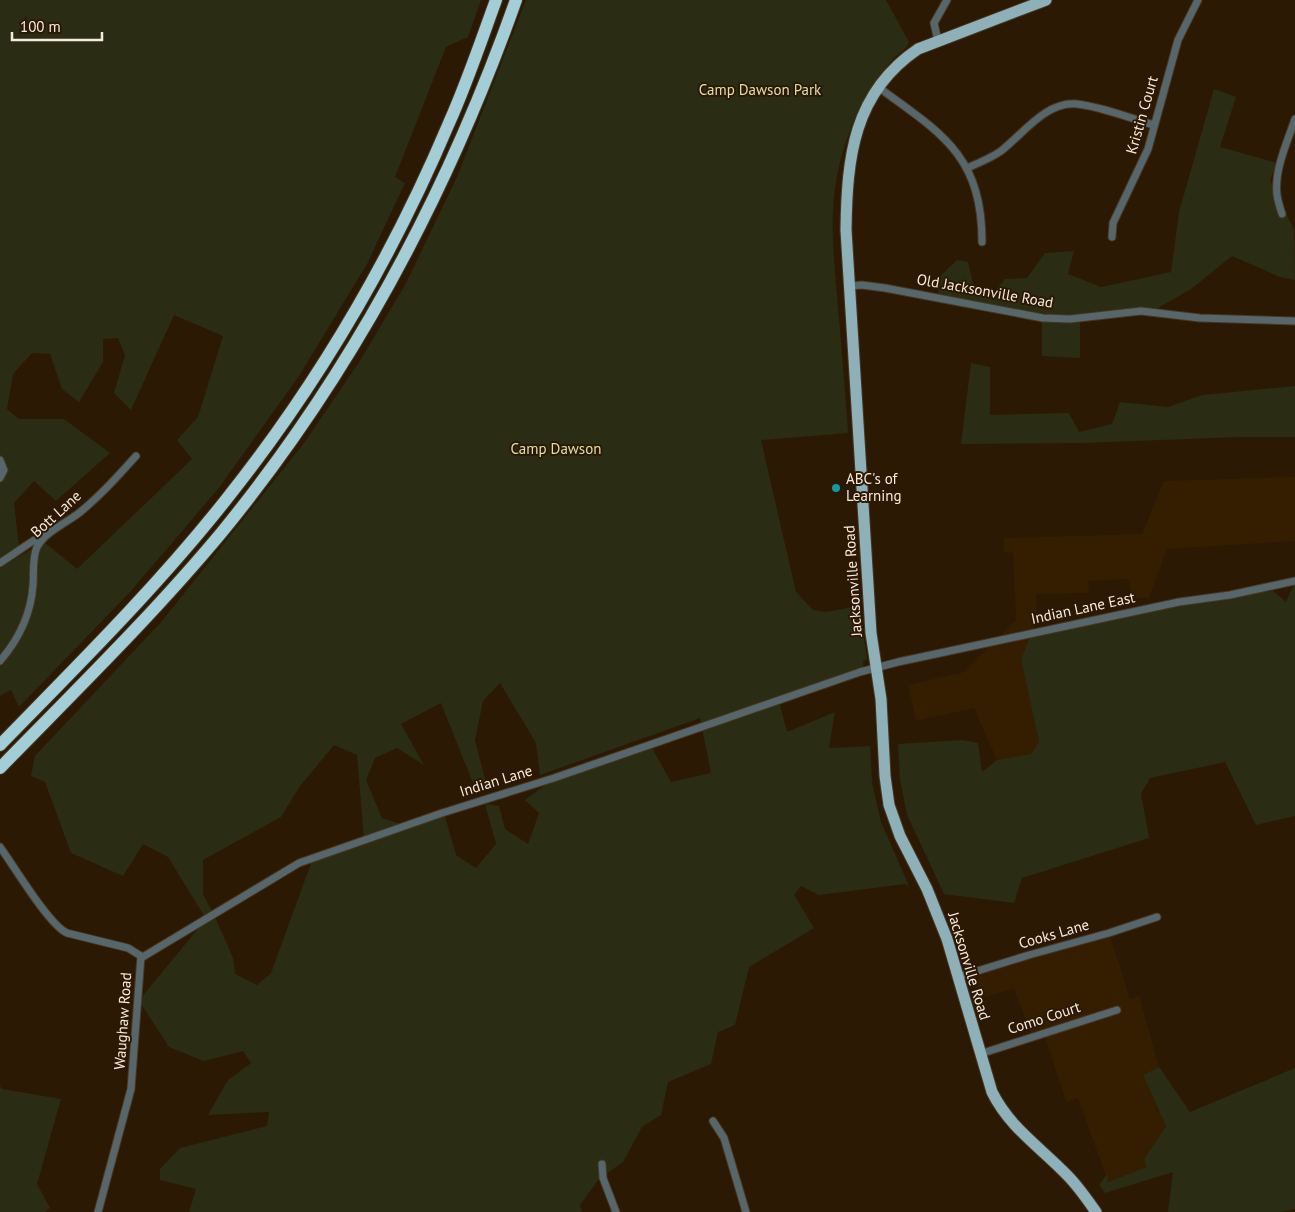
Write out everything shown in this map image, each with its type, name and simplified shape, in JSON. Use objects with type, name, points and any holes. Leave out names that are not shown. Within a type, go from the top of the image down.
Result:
[{"type":"highway","points":[[0,745],[131,610],[189,544],[253,465],[310,383],[369,285],[418,191],[458,104],[496,0]]},
{"type":"highway","points":[[0,768],[136,628],[202,555],[257,487],[324,392],[370,318],[424,216],[484,85],[516,0]]},
{"type":"main road","name":"Jacksonville Road","points":[[1046,0],[918,49],[887,74],[864,111],[856,132],[850,159],[846,230],[868,594],[883,728],[885,776],[890,805],[900,836],[927,889],[947,939],[992,1092],[1009,1120],[1074,1182],[1096,1212]]},
{"type":"street","points":[[938,40],[934,23],[947,0]]},
{"type":"street","name":"Kristin Court","points":[[1112,237],[1113,223],[1148,149],[1178,40],[1198,0]]},
{"type":"street","points":[[878,88],[930,126],[950,144],[967,168],[971,175],[981,210],[982,242]]},
{"type":"street","points":[[967,168],[1001,151],[1056,106],[1076,104],[1154,124]]},
{"type":"street","points":[[1282,214],[1277,196],[1277,178],[1281,159],[1295,119]]},
{"type":"street","name":"Old Jacksonville Road","points":[[850,286],[862,285],[885,288],[1043,318],[1070,318],[1141,311],[1200,318],[1295,321]]},
{"type":"street","name":"Bott Lane","points":[[0,661],[28,618],[33,588],[34,557],[38,546],[58,527],[79,512],[116,478],[136,456]]},
{"type":"street","points":[[0,460],[4,470],[0,478]]},
{"type":"street","points":[[1,560],[13,556],[29,542],[58,527]]},
{"type":"street","name":"Indian Lane East","points":[[877,667],[1179,602],[1230,595],[1295,581]]},
{"type":"street","name":"Indian Lane","points":[[141,958],[212,917],[288,869],[307,860],[442,813],[554,778],[877,667]]},
{"type":"street","name":"Waughaw Road","points":[[0,847],[49,918],[60,929],[67,933],[128,948],[141,956],[131,1089],[98,1212]]},
{"type":"street","name":"Cooks Lane","points":[[958,978],[1157,917]]},
{"type":"street","name":"Como Court","points":[[980,1054],[1116,1010]]},
{"type":"street","points":[[713,1122],[724,1138],[746,1212]]},
{"type":"street","points":[[602,1164],[603,1178],[616,1212]]},
{"type":"shaded area","points":[[1295,477],[1295,541],[1167,549],[1149,598],[1131,598],[1129,579],[1088,581],[1089,593],[1036,594],[1036,620],[1021,659],[1039,742],[1031,754],[997,760],[974,708],[916,721],[908,685],[964,672],[1016,620],[1013,553],[1004,552],[1004,538],[1142,534],[1164,481]]},
{"type":"shaded area","points":[[1108,929],[1130,999],[1139,996],[1159,1067],[1143,1075],[1166,1126],[1144,1159],[1147,1167],[1108,1182],[1078,1098],[1066,1102],[1044,1034],[1032,1038],[1014,988],[979,999],[970,972]]},
{"type":"green space","points":[[0,0],[481,0],[468,37],[446,47],[395,177],[405,183],[367,264],[299,376],[218,489],[130,592],[19,707],[11,690],[0,696],[0,568],[44,542],[77,569],[192,459],[177,440],[198,417],[223,336],[174,315],[131,410],[114,393],[125,355],[118,338],[103,339],[103,362],[79,402],[62,389],[50,354],[32,353],[13,374],[7,409],[19,419],[64,419],[110,453],[56,501],[34,481],[14,503],[19,547],[0,558]]},
{"type":"green space","points":[[526,0],[886,0],[909,42],[907,47],[894,58],[879,77],[861,104],[848,135],[841,160],[833,206],[834,252],[848,433],[761,440],[796,592],[813,610],[826,612],[859,606],[867,659],[863,661],[864,669],[778,697],[787,732],[835,712],[829,748],[870,746],[872,783],[881,822],[909,886],[905,884],[819,895],[801,886],[794,895],[814,928],[749,967],[735,1025],[718,1032],[711,1064],[668,1082],[661,1115],[642,1127],[623,1162],[599,1179],[580,1205],[582,1212],[189,1212],[196,1189],[160,1180],[160,1169],[180,1148],[267,1126],[269,1112],[208,1115],[228,1080],[251,1063],[243,1051],[204,1061],[169,1047],[139,1001],[206,919],[168,857],[143,844],[123,876],[71,853],[45,782],[31,776],[35,756],[162,621],[304,443],[358,364],[405,285],[457,177]],"holes":[[[500,683],[536,743],[540,775],[700,718],[711,773],[671,782],[652,748],[545,785],[525,800],[539,813],[528,844],[505,829],[499,806],[485,804],[496,844],[476,868],[456,855],[444,813],[409,827],[382,818],[366,780],[375,758],[397,748],[424,765],[401,724],[441,703],[473,783],[488,791],[475,740],[483,701]],[[334,745],[357,755],[364,840],[314,855],[271,973],[257,985],[235,974],[233,958],[203,894],[203,860],[281,817],[300,786]]]},
{"type":"green space","points":[[1214,89],[1236,97],[1220,147],[1277,163],[1270,180],[1294,230],[1295,280],[1280,277],[1232,256],[1191,289],[1146,315],[1080,320],[1080,358],[1042,356],[1042,318],[938,299],[939,277],[957,260],[968,262],[973,284],[994,292],[1005,279],[1027,278],[1045,253],[1074,251],[1068,274],[1101,287],[1171,272],[1179,212]]},
{"type":"green space","points":[[971,363],[990,367],[990,415],[1069,413],[1079,432],[1112,424],[1120,402],[1168,407],[1202,395],[1295,386],[1295,437],[1240,437],[1083,443],[961,444]]},
{"type":"green space","points":[[1295,582],[1295,816],[1256,825],[1225,762],[1150,778],[1141,794],[1149,838],[1022,878],[1014,903],[944,894],[907,815],[900,780],[898,744],[962,740],[978,743],[982,772],[997,760],[1031,754],[1039,742],[1021,659],[1031,634],[1227,592],[1273,591],[1286,602]]},
{"type":"green space","points":[[1159,1067],[1190,1112],[1295,1068],[1295,1209],[1281,1212],[1168,1212],[1173,1172],[1105,1193],[1099,1185],[1107,1174],[1108,1182],[1146,1167],[1144,1159],[1166,1126],[1143,1075]]},
{"type":"green space","points":[[0,1086],[2,1089],[61,1099],[37,1184],[50,1208],[45,1212],[0,1212]]},
{"type":"place","name":"ABC's of Learning","points":[[836,488]]},
{"type":"park label","name":"Camp Dawson Park","points":[[760,90]]},
{"type":"park label","name":"Camp Dawson","points":[[556,449]]}]
